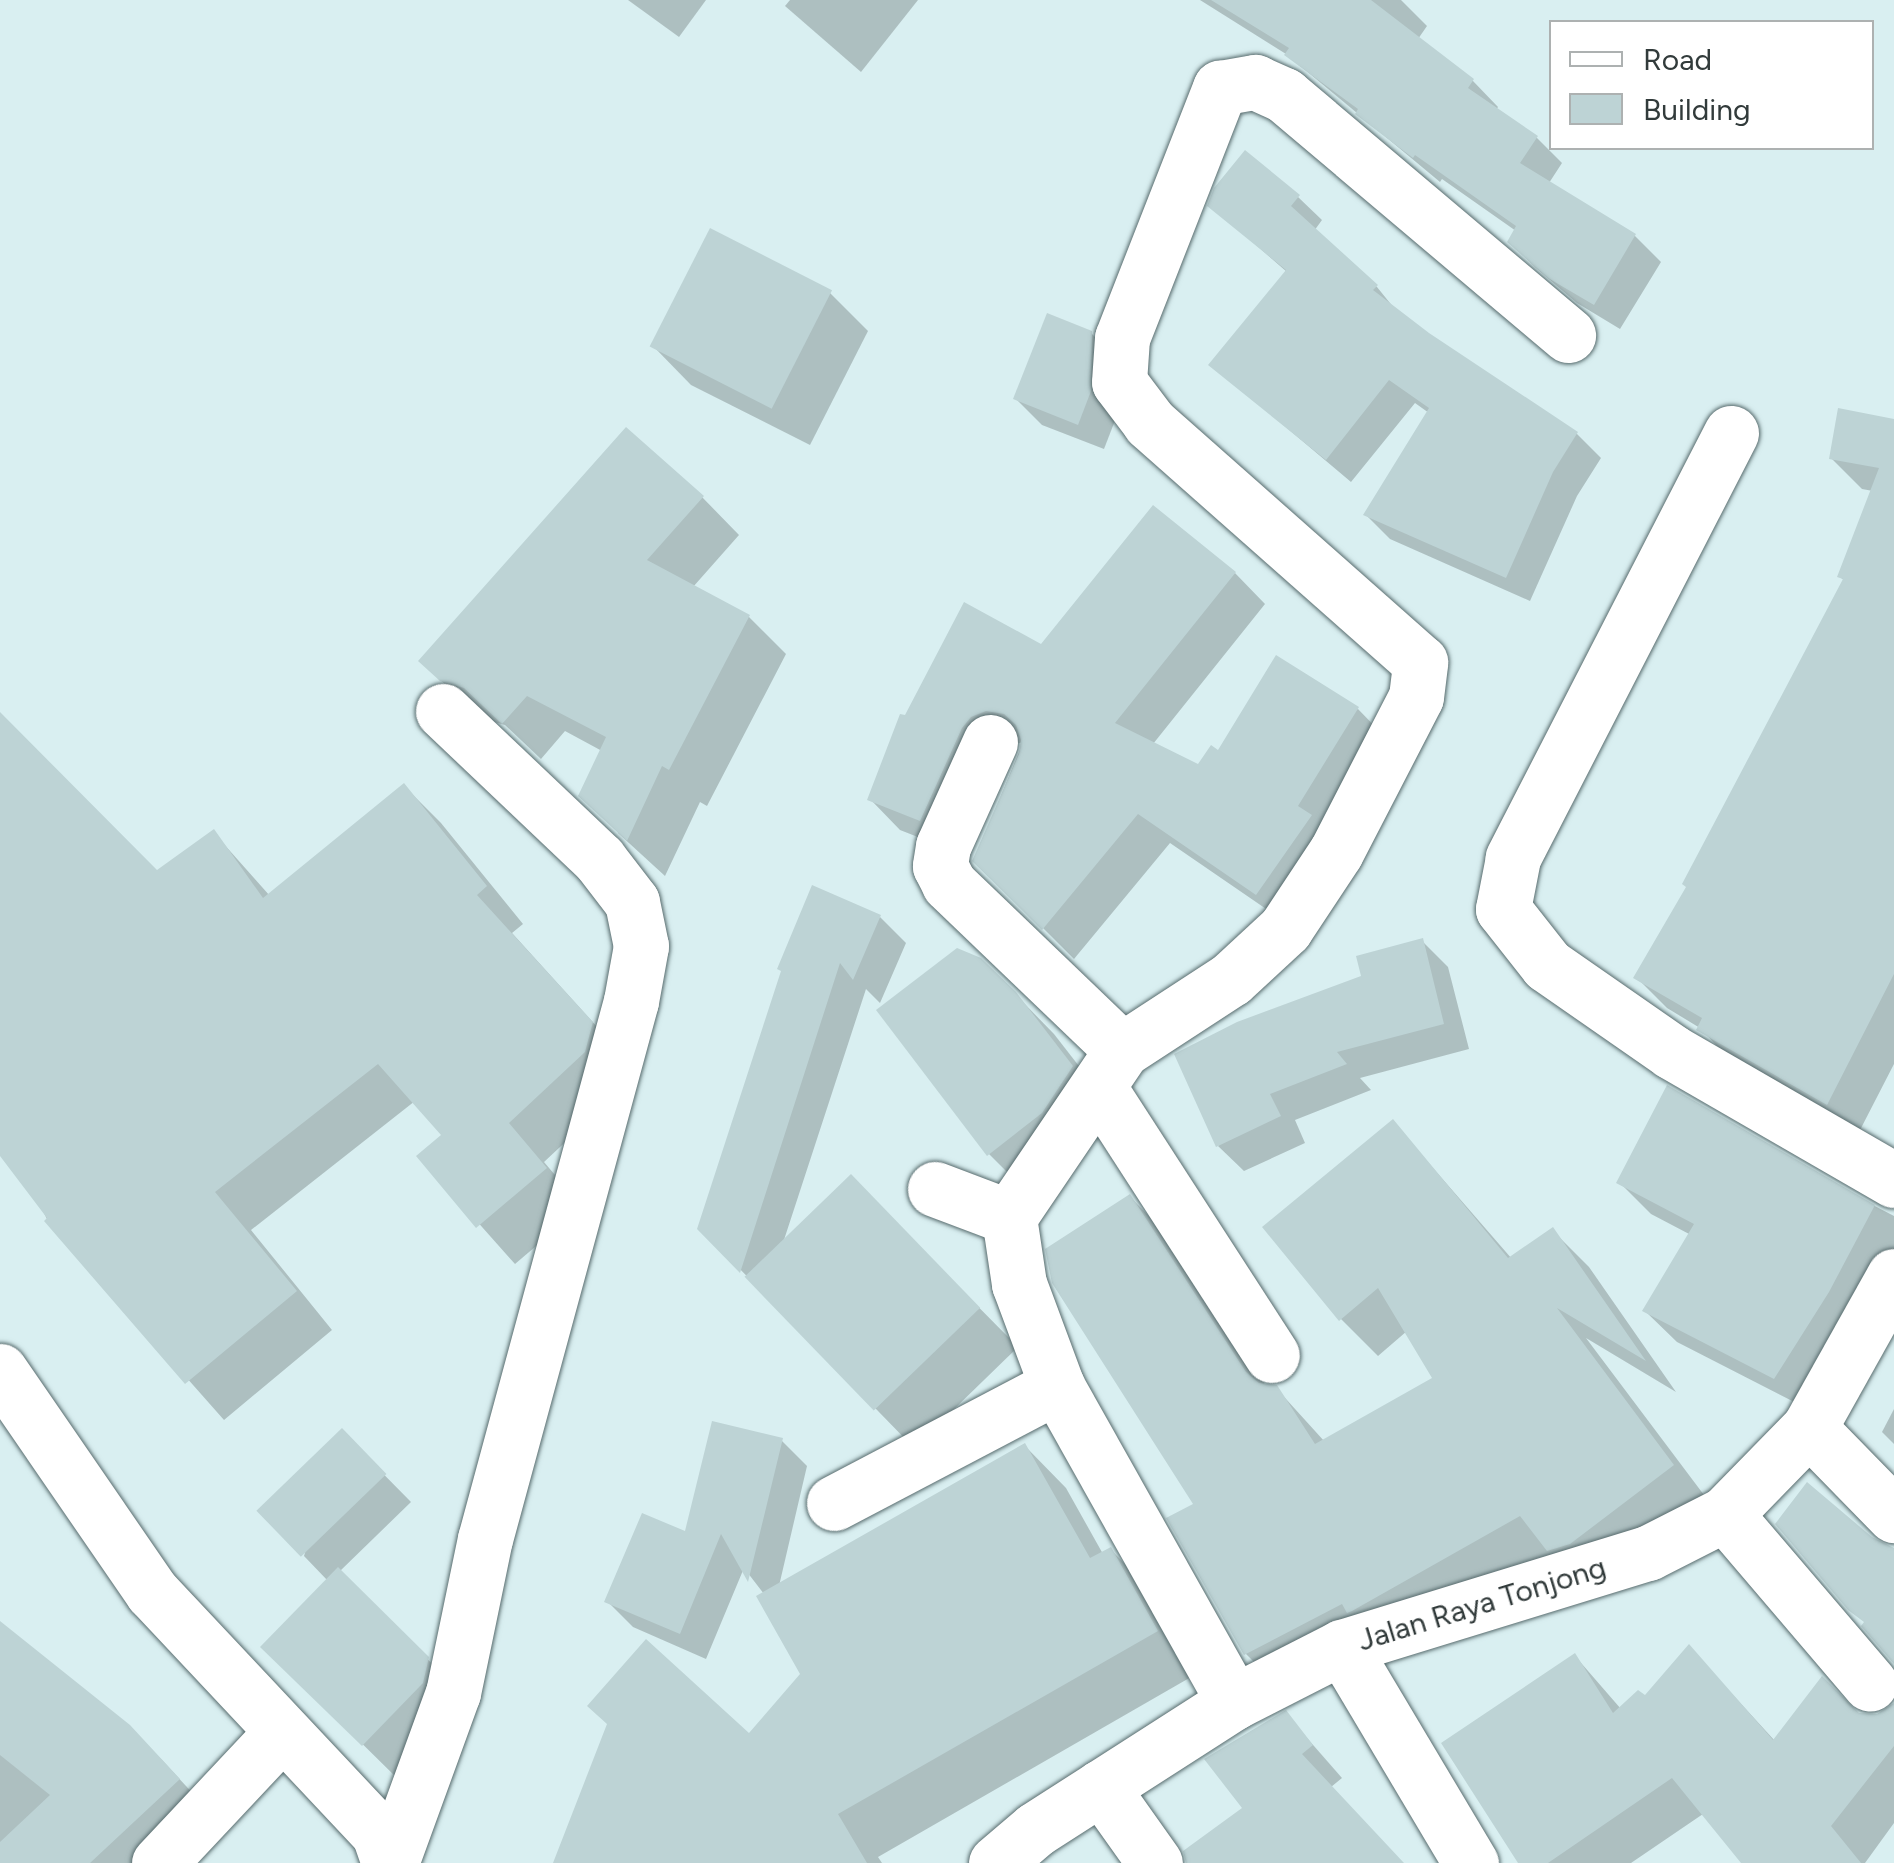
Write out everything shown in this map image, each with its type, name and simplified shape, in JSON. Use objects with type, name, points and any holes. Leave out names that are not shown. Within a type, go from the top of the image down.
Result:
[{"type":"street","points":[[1234,1702],[1057,1386],[1019,1284],[1009,1217],[1110,1069],[1231,979],[1285,930],[1336,852],[1416,696],[1420,662],[1150,424],[1120,382],[1122,338],[1220,88],[1255,82],[1284,95],[1568,335]]},
{"type":"street","points":[[1730,433],[1513,858],[1503,909],[1547,965],[1672,1052],[1894,1180]]},
{"type":"street","points":[[390,1863],[453,1693],[486,1539],[631,1000],[641,946],[632,902],[599,858],[443,711]]},
{"type":"street","points":[[990,742],[942,846],[940,866],[949,884],[1110,1069],[1272,1355]]},
{"type":"street","points":[[935,1190],[1009,1217]]},
{"type":"street","name":"Jalan Raya Tonjong","points":[[996,1863],[1036,1829],[1234,1702],[1342,1647],[1648,1553],[1725,1514],[1809,1428],[1894,1276]]},
{"type":"street","points":[[0,1372],[152,1592],[379,1834],[390,1863]]},
{"type":"street","points":[[834,1503],[1057,1386]]},
{"type":"street","points":[[1809,1428],[1894,1515]]},
{"type":"street","points":[[1725,1514],[1870,1684]]},
{"type":"street","points":[[1342,1647],[1471,1863]]},
{"type":"street","points":[[159,1863],[282,1732]]},
{"type":"street","points":[[1101,1787],[1154,1863]]},
{"type":"building","points":[[1211,0],[1371,0],[1474,79],[1468,88],[1538,136],[1520,163],[1636,234],[1594,305],[1548,278],[1507,242],[1516,226],[1355,114],[1358,109],[1284,55],[1289,48]]},
{"type":"building","points":[[1245,150],[1300,195],[1291,206],[1378,285],[1373,290],[1429,333],[1578,432],[1553,472],[1506,578],[1363,515],[1429,408],[1389,380],[1326,460],[1208,365],[1286,270],[1207,206],[1214,188]]},
{"type":"building","points":[[710,228],[832,290],[772,409],[650,347]]},
{"type":"building","points":[[1047,313],[1092,331],[1091,391],[1078,425],[1013,399]]},
{"type":"building","points":[[1838,408],[1894,419],[1894,974],[1827,1105],[1696,1030],[1702,1018],[1633,978],[1686,887],[1682,884],[1843,579],[1837,577],[1879,468],[1829,459]]},
{"type":"building","points":[[626,427],[704,496],[647,560],[750,615],[669,770],[662,766],[627,841],[578,796],[606,737],[527,696],[502,724],[464,688],[440,681],[418,661]]},
{"type":"building","points":[[1153,505],[1236,572],[1115,723],[1198,764],[1211,745],[1218,750],[1276,655],[1359,707],[1298,806],[1312,815],[1256,895],[1138,814],[1042,930],[972,861],[1019,754],[1021,740],[1016,725],[1004,714],[986,711],[971,717],[962,728],[920,821],[867,800],[900,714],[905,715],[964,602],[1041,644]]},
{"type":"building","points":[[0,712],[157,870],[214,829],[263,898],[404,783],[487,886],[477,895],[593,1022],[585,1052],[509,1123],[547,1168],[476,1228],[416,1156],[441,1135],[378,1064],[215,1192],[297,1291],[185,1384],[44,1221],[47,1218],[0,1156]]},
{"type":"building","points":[[812,885],[881,915],[853,980],[840,963],[740,1273],[697,1229],[781,971],[777,969]]},
{"type":"building","points":[[1423,938],[1444,1024],[1337,1052],[1347,1064],[1270,1094],[1281,1116],[1216,1147],[1174,1054],[1237,1022],[1361,976],[1356,956]]},
{"type":"building","points":[[957,948],[981,958],[1016,992],[1073,1066],[1042,1113],[987,1156],[876,1010]]},
{"type":"building","points":[[1667,1085],[1875,1205],[1829,1292],[1774,1379],[1642,1311],[1694,1224],[1616,1183]]},
{"type":"building","points":[[1393,1119],[1508,1258],[1553,1227],[1646,1361],[1557,1308],[1674,1465],[1570,1544],[1547,1551],[1520,1516],[1352,1611],[1347,1613],[1342,1604],[1244,1655],[1166,1518],[1193,1504],[1052,1283],[1045,1249],[1130,1194],[1246,1372],[1259,1383],[1277,1385],[1315,1444],[1432,1378],[1378,1288],[1339,1321],[1262,1227]]},
{"type":"building","points":[[851,1174],[980,1308],[874,1411],[745,1277]]},
{"type":"building","points":[[712,1421],[783,1438],[748,1582],[721,1534],[680,1634],[604,1602],[642,1513],[685,1531]]},
{"type":"building","points":[[342,1428],[386,1474],[301,1557],[256,1511]]},
{"type":"building","points":[[1025,1443],[1090,1558],[1111,1547],[1158,1631],[838,1814],[867,1863],[553,1863],[607,1724],[587,1706],[646,1639],[749,1733],[800,1674],[756,1596]]},
{"type":"building","points":[[1807,1482],[1872,1537],[1894,1548],[1894,1664],[1861,1626],[1864,1622],[1848,1610],[1775,1524]]},
{"type":"building","points":[[338,1567],[429,1657],[423,1683],[362,1746],[260,1647]]},
{"type":"building","points":[[0,1621],[130,1725],[180,1779],[90,1863],[0,1863],[0,1842],[50,1795],[0,1755]]},
{"type":"building","points":[[1689,1644],[1773,1740],[1822,1676],[1859,1713],[1877,1714],[1894,1703],[1894,1746],[1831,1826],[1861,1863],[1741,1863],[1672,1778],[1548,1863],[1518,1863],[1441,1743],[1575,1653],[1613,1713],[1638,1690],[1645,1695]]},
{"type":"building","points":[[1286,1710],[1313,1745],[1302,1754],[1404,1863],[1186,1863],[1183,1851],[1242,1808],[1204,1759]]}]
